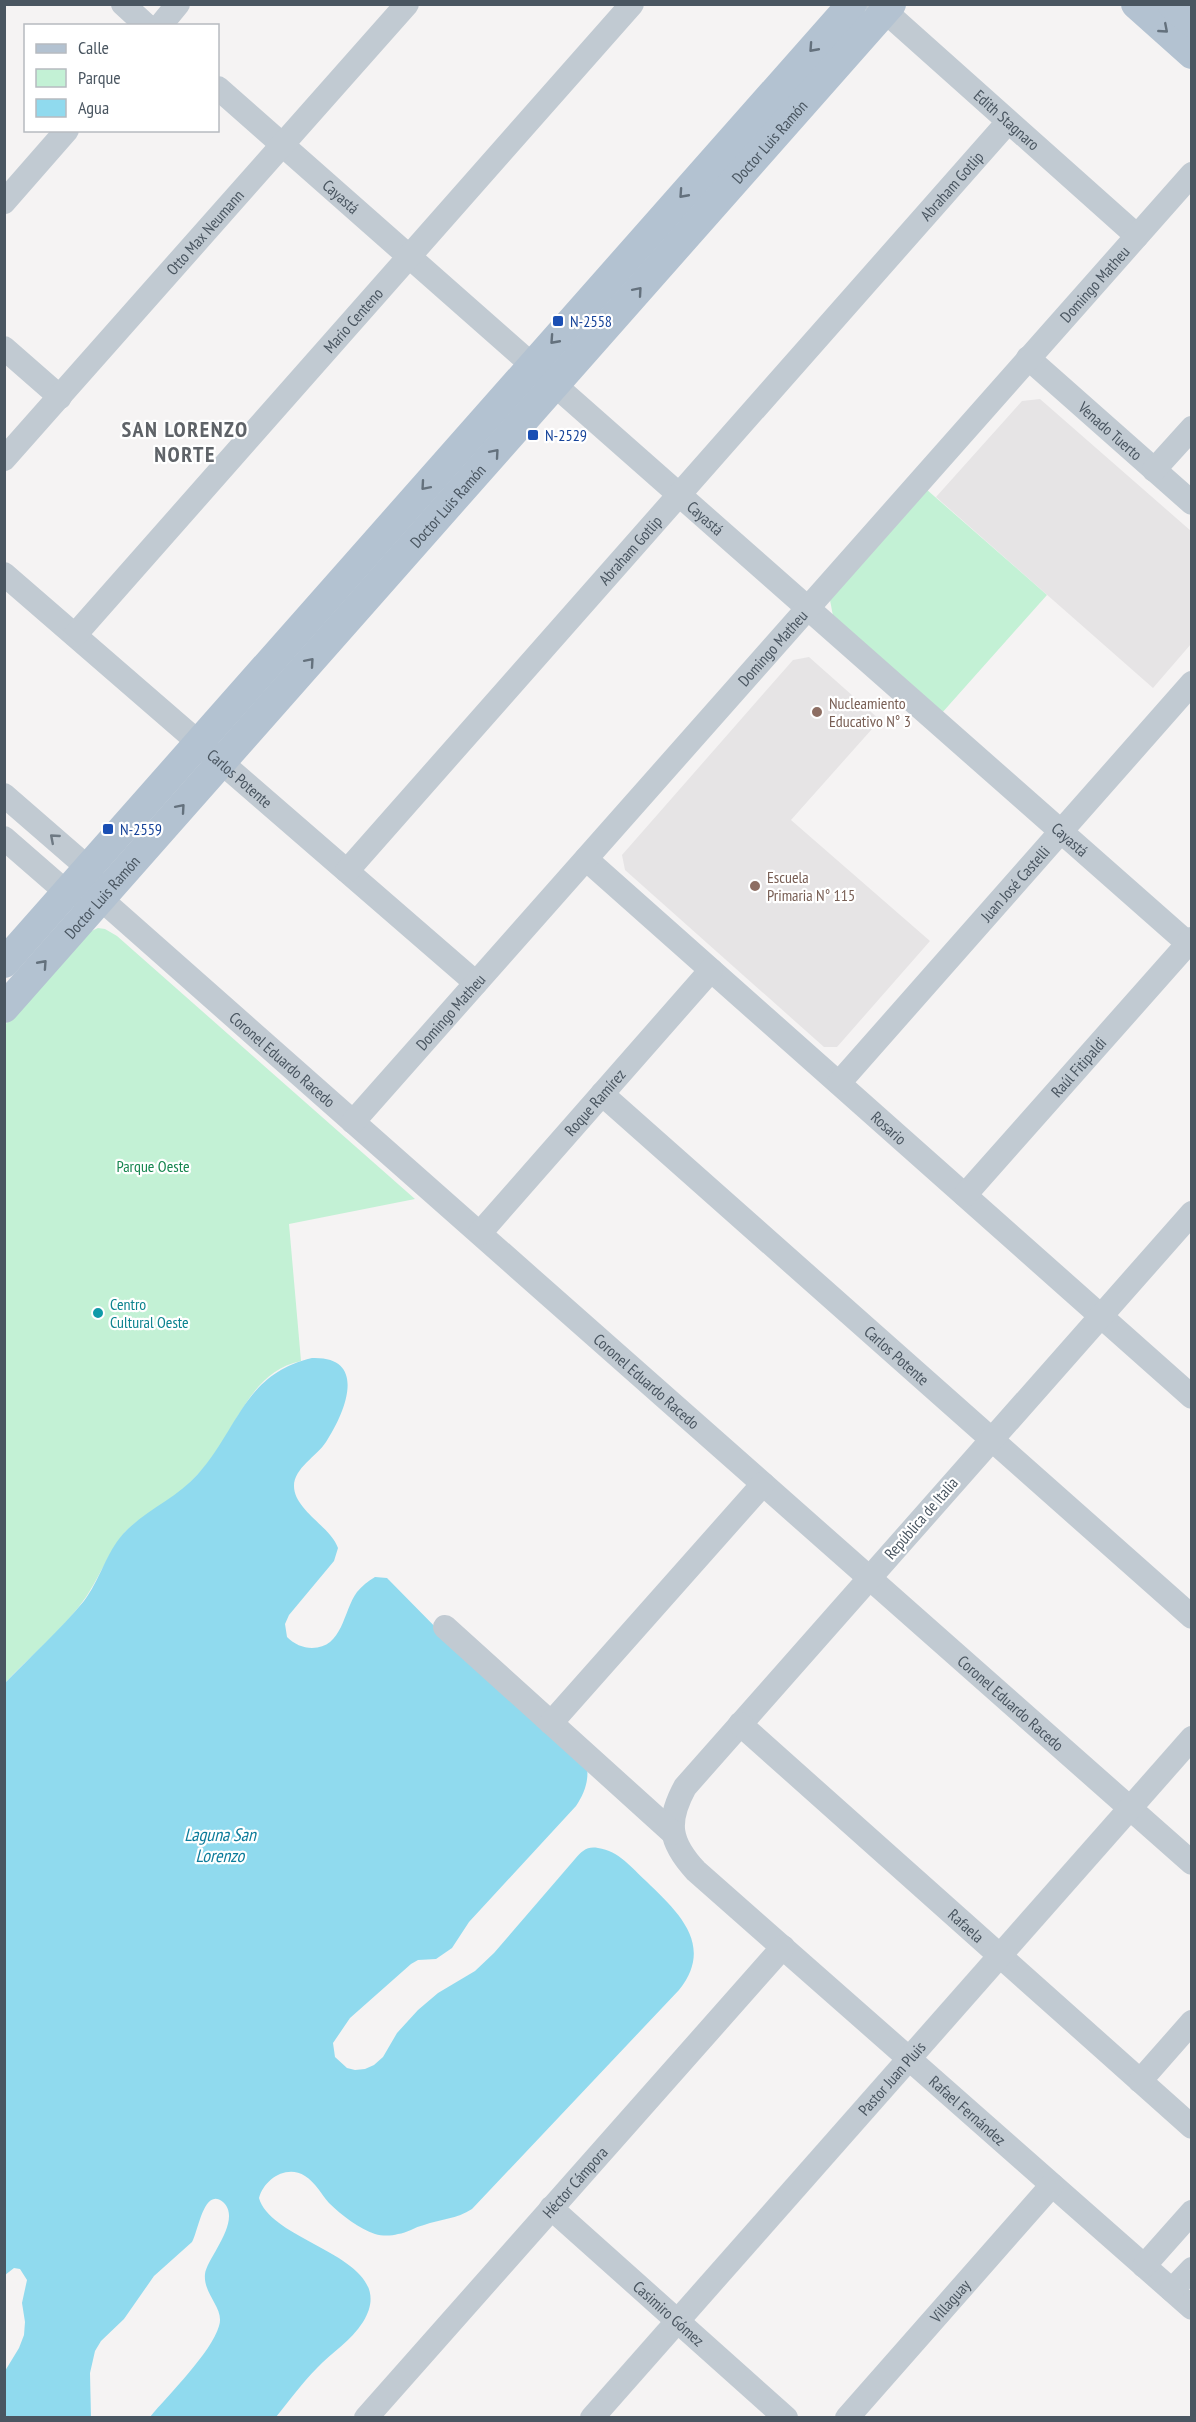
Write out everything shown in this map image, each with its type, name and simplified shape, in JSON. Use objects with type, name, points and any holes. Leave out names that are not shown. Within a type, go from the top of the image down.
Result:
[{"type":"main road","name":"Doctor Luis Ramón","points":[[4,963],[852,4]]},
{"type":"main road","points":[[1136,4],[1191,54]]},
{"type":"main road","points":[[1172,4],[1191,22]]},
{"type":"main road","name":"Doctor Luis Ramón","points":[[4,1008],[555,385],[884,7]]},
{"type":"street","points":[[123,4],[145,24]]},
{"type":"street","points":[[162,24],[178,4]]},
{"type":"street","name":"Otto Max Neumann","points":[[4,459],[406,4]]},
{"type":"street","name":"Mario Centeno","points":[[75,634],[632,4]]},
{"type":"street","name":"Edith Stagnaro","points":[[884,7],[1008,122],[1137,236]]},
{"type":"street","name":"Cayastá","points":[[219,89],[1060,832],[1190,943]]},
{"type":"street","name":"Abraham Gotlip","points":[[347,872],[1008,122]]},
{"type":"street","points":[[4,202],[66,132]]},
{"type":"street","name":"Domingo Matheu","points":[[353,1122],[1191,174]]},
{"type":"street","points":[[4,348],[60,397]]},
{"type":"street","name":"Venado Tuerto","points":[[1028,358],[1191,503]]},
{"type":"street","points":[[1154,470],[1191,428]]},
{"type":"street","name":"Carlos Potente","points":[[4,574],[476,983]]},
{"type":"street","name":"Juan José Castelli","points":[[838,1083],[1191,683]]},
{"type":"street","name":"Coronel Eduardo Racedo","points":[[4,795],[88,868],[101,899],[1191,1863]]},
{"type":"street","points":[[4,838],[66,892],[101,899]]},
{"type":"street","name":"Rosario","points":[[586,859],[1191,1397]]},
{"type":"street","name":"Raúl Fitipaldi","points":[[965,1195],[1190,943]]},
{"type":"street","name":"Roque Ramírez","points":[[480,1233],[711,970]]},
{"type":"street","name":"Carlos Potente","points":[[602,1094],[1191,1617]]},
{"type":"street","name":"República de Italia","points":[[673,1833],[672,1819],[676,1803],[685,1787],[1191,1213]]},
{"type":"street","points":[[550,1723],[763,1484]]},
{"type":"street","points":[[445,1627],[673,1833]]},
{"type":"street","name":"Rafaela","points":[[740,1724],[1191,2127]]},
{"type":"street","name":"Pastor Juan Pluis","points":[[592,2418],[1191,1738]]},
{"type":"street","name":"Rafael Fernández","points":[[673,1833],[678,1848],[696,1871],[1191,2308]]},
{"type":"street","name":"Héctor Cámpora","points":[[366,2418],[783,1947]]},
{"type":"street","points":[[1140,2081],[1191,2022]]},
{"type":"street","name":"Villaguay","points":[[847,2418],[1052,2185]]},
{"type":"street","name":"Casimiro Gómez","points":[[551,2208],[786,2418]]},
{"type":"street","points":[[1144,2265],[1191,2212]]},
{"type":"street","points":[[1172,2290],[1191,2269]]},
{"type":"shaded area","points":[[1040,399],[1191,531],[1191,644],[1153,688],[936,497],[1022,401]]},
{"type":"shaded area","name":"Escuela Primaria N° 115","points":[[809,657],[880,720],[791,820],[930,941],[837,1047],[824,1047],[625,870],[622,855],[793,660]]},
{"type":"green space","points":[[926,489],[1047,595],[941,714],[833,616],[830,600]]},
{"type":"green space","name":"Parque Oeste","points":[[98,928],[117,936],[415,1199],[289,1224],[301,1361],[283,1367],[256,1389],[217,1451],[191,1482],[126,1531],[115,1545],[91,1589],[77,1609],[5,1683],[5,1025],[85,934]]},
{"type":"water","name":"Laguna San Lorenzo","points":[[312,1358],[330,1360],[341,1366],[348,1388],[340,1416],[333,1430],[326,1442],[298,1474],[294,1486],[300,1503],[334,1540],[338,1548],[334,1561],[289,1615],[285,1624],[287,1637],[309,1648],[330,1642],[341,1627],[352,1600],[359,1590],[375,1577],[387,1578],[449,1641],[587,1767],[585,1787],[576,1806],[469,1922],[452,1948],[436,1959],[418,1960],[411,1964],[350,2018],[333,2043],[335,2057],[347,2068],[355,2070],[374,2065],[383,2057],[397,2033],[418,2010],[438,1993],[475,1971],[494,1953],[578,1856],[591,1848],[606,1850],[625,1861],[670,1905],[688,1930],[693,1944],[694,1958],[689,1974],[679,1990],[472,2209],[454,2217],[401,2233],[381,2235],[363,2229],[345,2217],[305,2176],[291,2172],[284,2173],[277,2175],[266,2185],[259,2198],[269,2214],[286,2228],[351,2267],[365,2282],[371,2300],[358,2329],[311,2374],[276,2417],[150,2417],[199,2361],[215,2337],[219,2326],[219,2313],[205,2282],[207,2267],[222,2239],[229,2219],[228,2210],[223,2202],[216,2199],[206,2205],[192,2242],[154,2276],[124,2319],[101,2341],[95,2351],[90,2373],[91,2417],[5,2417],[5,2371],[24,2335],[25,2322],[22,2303],[27,2280],[20,2269],[14,2268],[5,2275],[5,1683],[84,1601],[123,1534],[141,1518],[180,1491],[198,1474],[257,1390],[271,1376],[289,1366]]},
{"type":"place","name":"N-2558","points":[[558,321]]},
{"type":"place","name":"N-2529","points":[[533,435]]},
{"type":"place","name":"Nucleamiento Educativo N° 3","points":[[817,712]]},
{"type":"place","name":"N-2559","points":[[108,829]]},
{"type":"place","name":"Escuela Primaria N° 115","points":[[755,886]]},
{"type":"place","name":"Centro Cultural Oeste","points":[[98,1313]]},
{"type":"district","name":"SAN LORENZO NORTE","points":[[185,442]]}]
